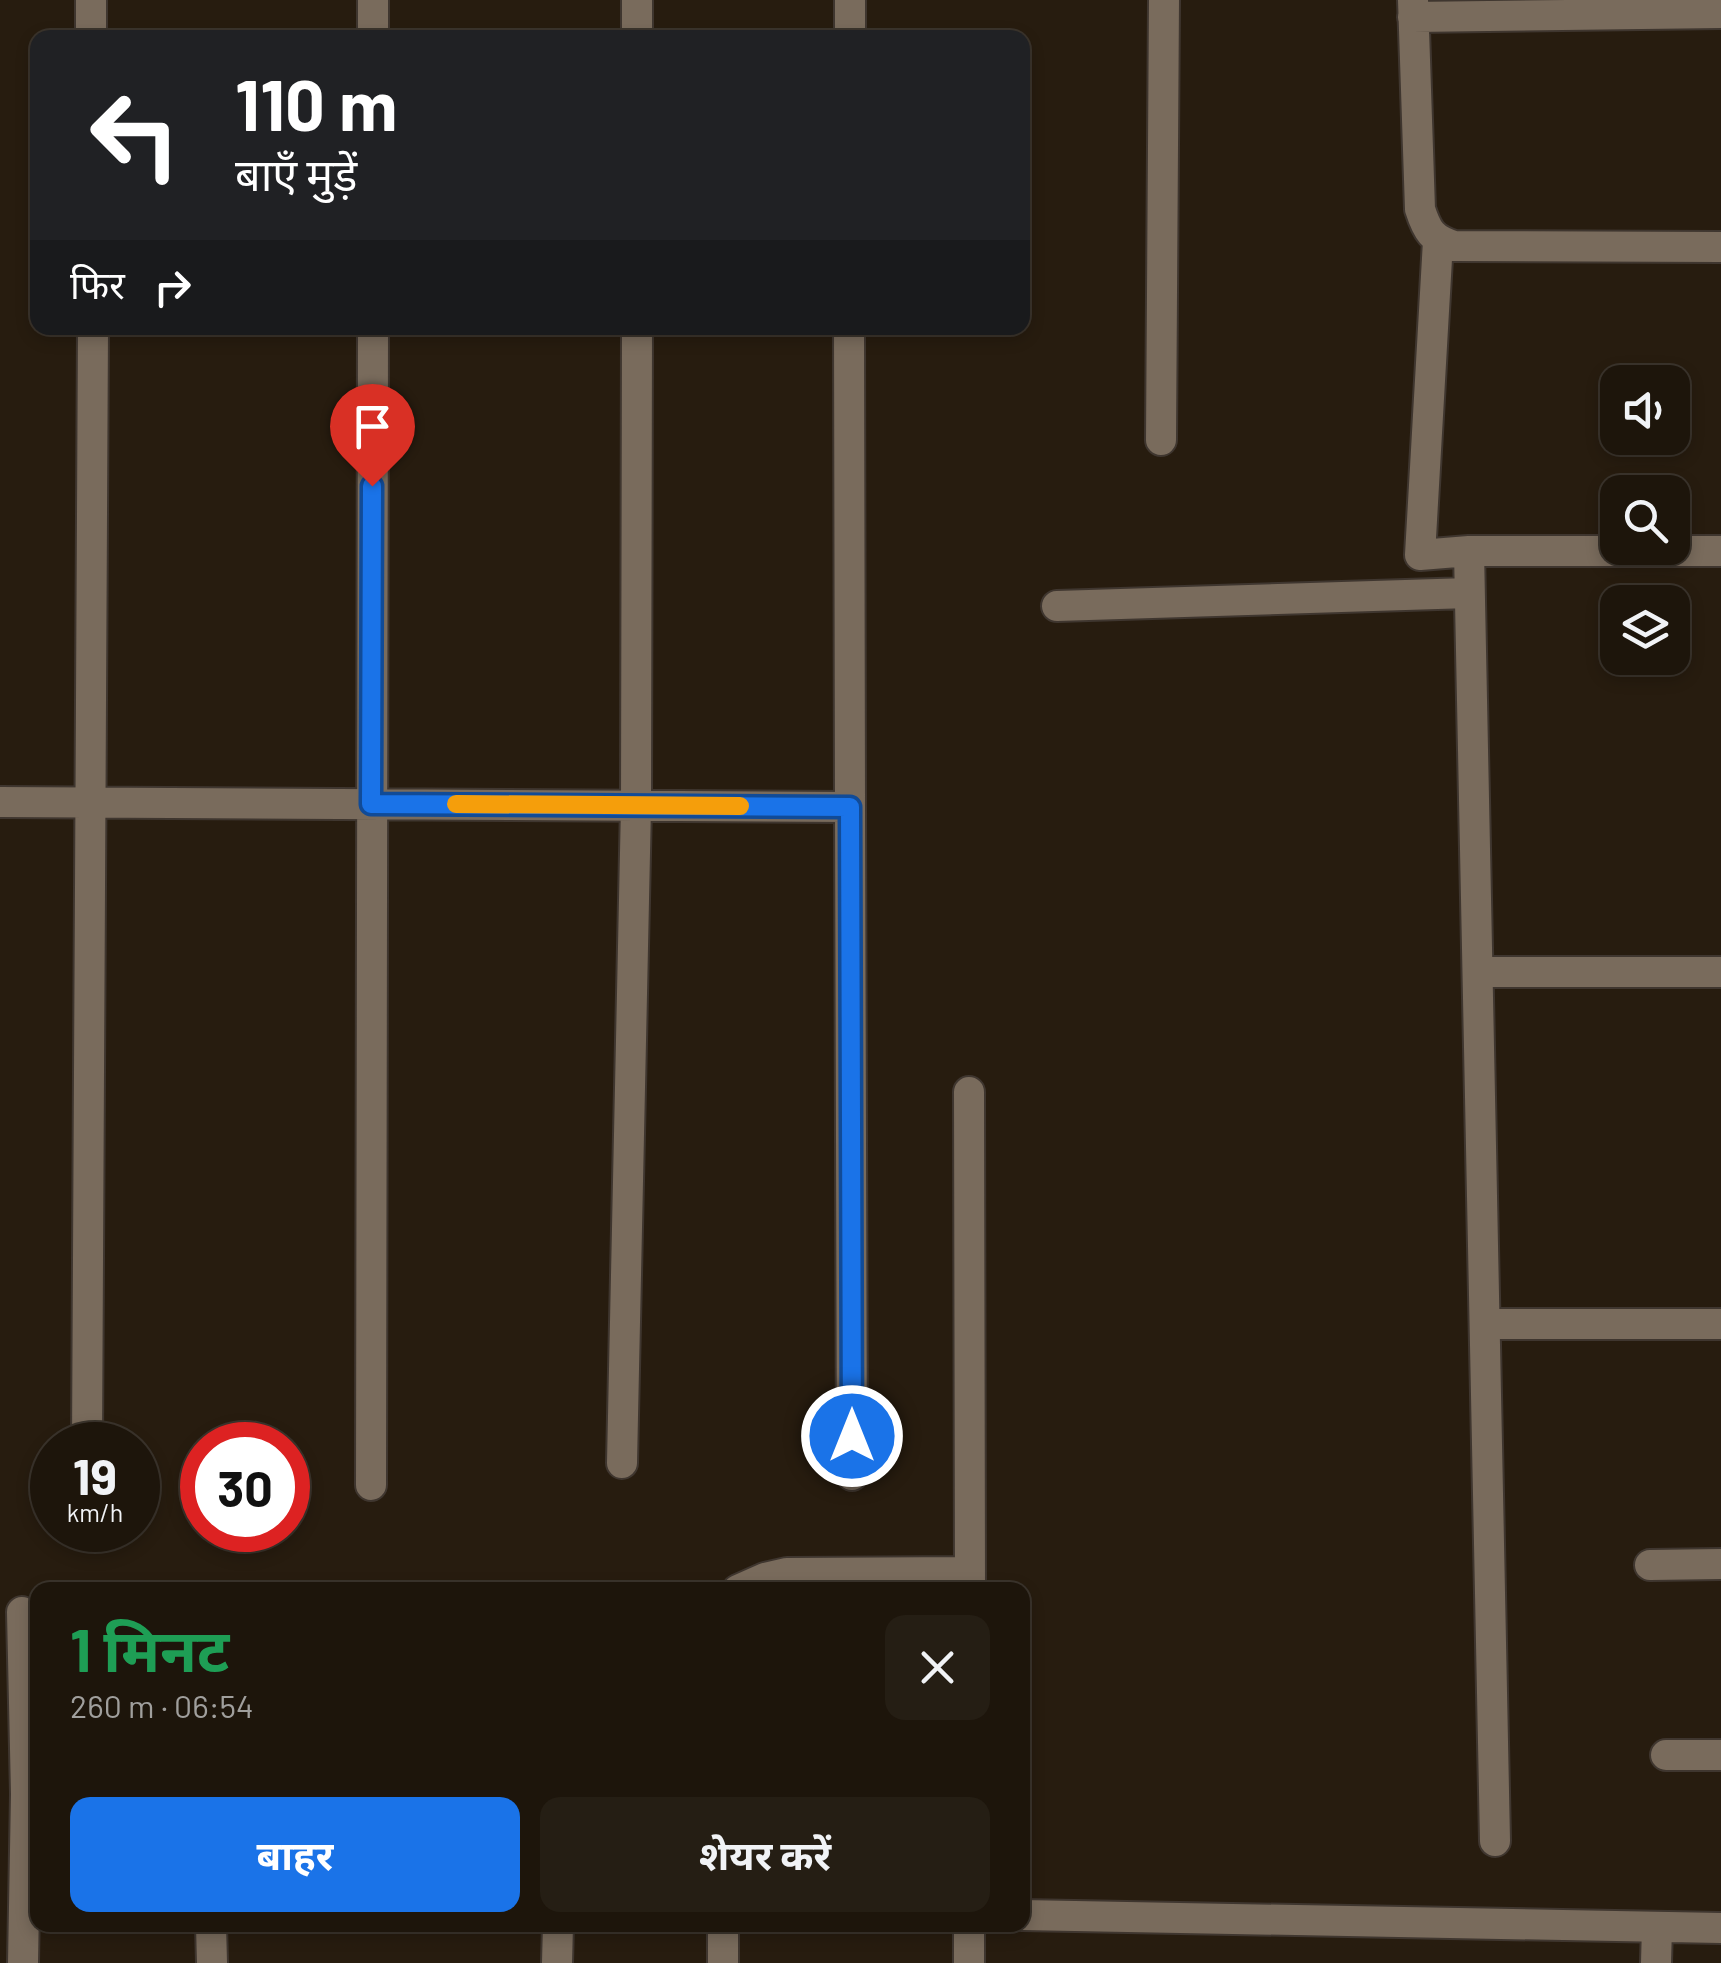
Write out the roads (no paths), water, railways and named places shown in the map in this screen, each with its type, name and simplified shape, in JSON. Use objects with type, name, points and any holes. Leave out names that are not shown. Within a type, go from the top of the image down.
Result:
[{"type":"street","points":[[91,0],[92,30]]},
{"type":"street","points":[[372,0],[373,30]]},
{"type":"street","points":[[637,0],[637,30]]},
{"type":"street","points":[[850,0],[850,30]]},
{"type":"street","points":[[1161,440],[1164,0]]},
{"type":"street","points":[[1721,14],[1413,8],[1420,209],[1426,230],[1438,241],[1454,246],[1721,247]]},
{"type":"street","points":[[1438,241],[1420,555],[1468,551],[1721,551]]},
{"type":"street","points":[[86,1422],[93,335]]},
{"type":"street","points":[[371,1485],[373,335]]},
{"type":"street","points":[[622,1464],[636,806],[636,335]]},
{"type":"street","points":[[849,335],[852,1475]]},
{"type":"street","points":[[1468,551],[1494,1841]]},
{"type":"street","points":[[1056,606],[1469,593]]},
{"type":"street","points":[[0,802],[850,807]]},
{"type":"street","points":[[1478,972],[1721,972]]},
{"type":"street","points":[[755,1582],[788,1573],[970,1581],[969,1092]]},
{"type":"street","points":[[1485,1324],[1721,1324]]},
{"type":"street","points":[[1650,1564],[1721,1564]]},
{"type":"street","points":[[20,1612],[23,1963]]},
{"type":"street","points":[[1666,1754],[1721,1755]]},
{"type":"street","points":[[1030,1915],[1721,1928]]},
{"type":"street","points":[[1656,1963],[1657,1926]]},
{"type":"street","points":[[211,1932],[212,1963]]},
{"type":"street","points":[[557,1963],[558,1932]]},
{"type":"street","points":[[723,1932],[723,1963]]},
{"type":"street","points":[[969,1932],[969,1963]]}]
